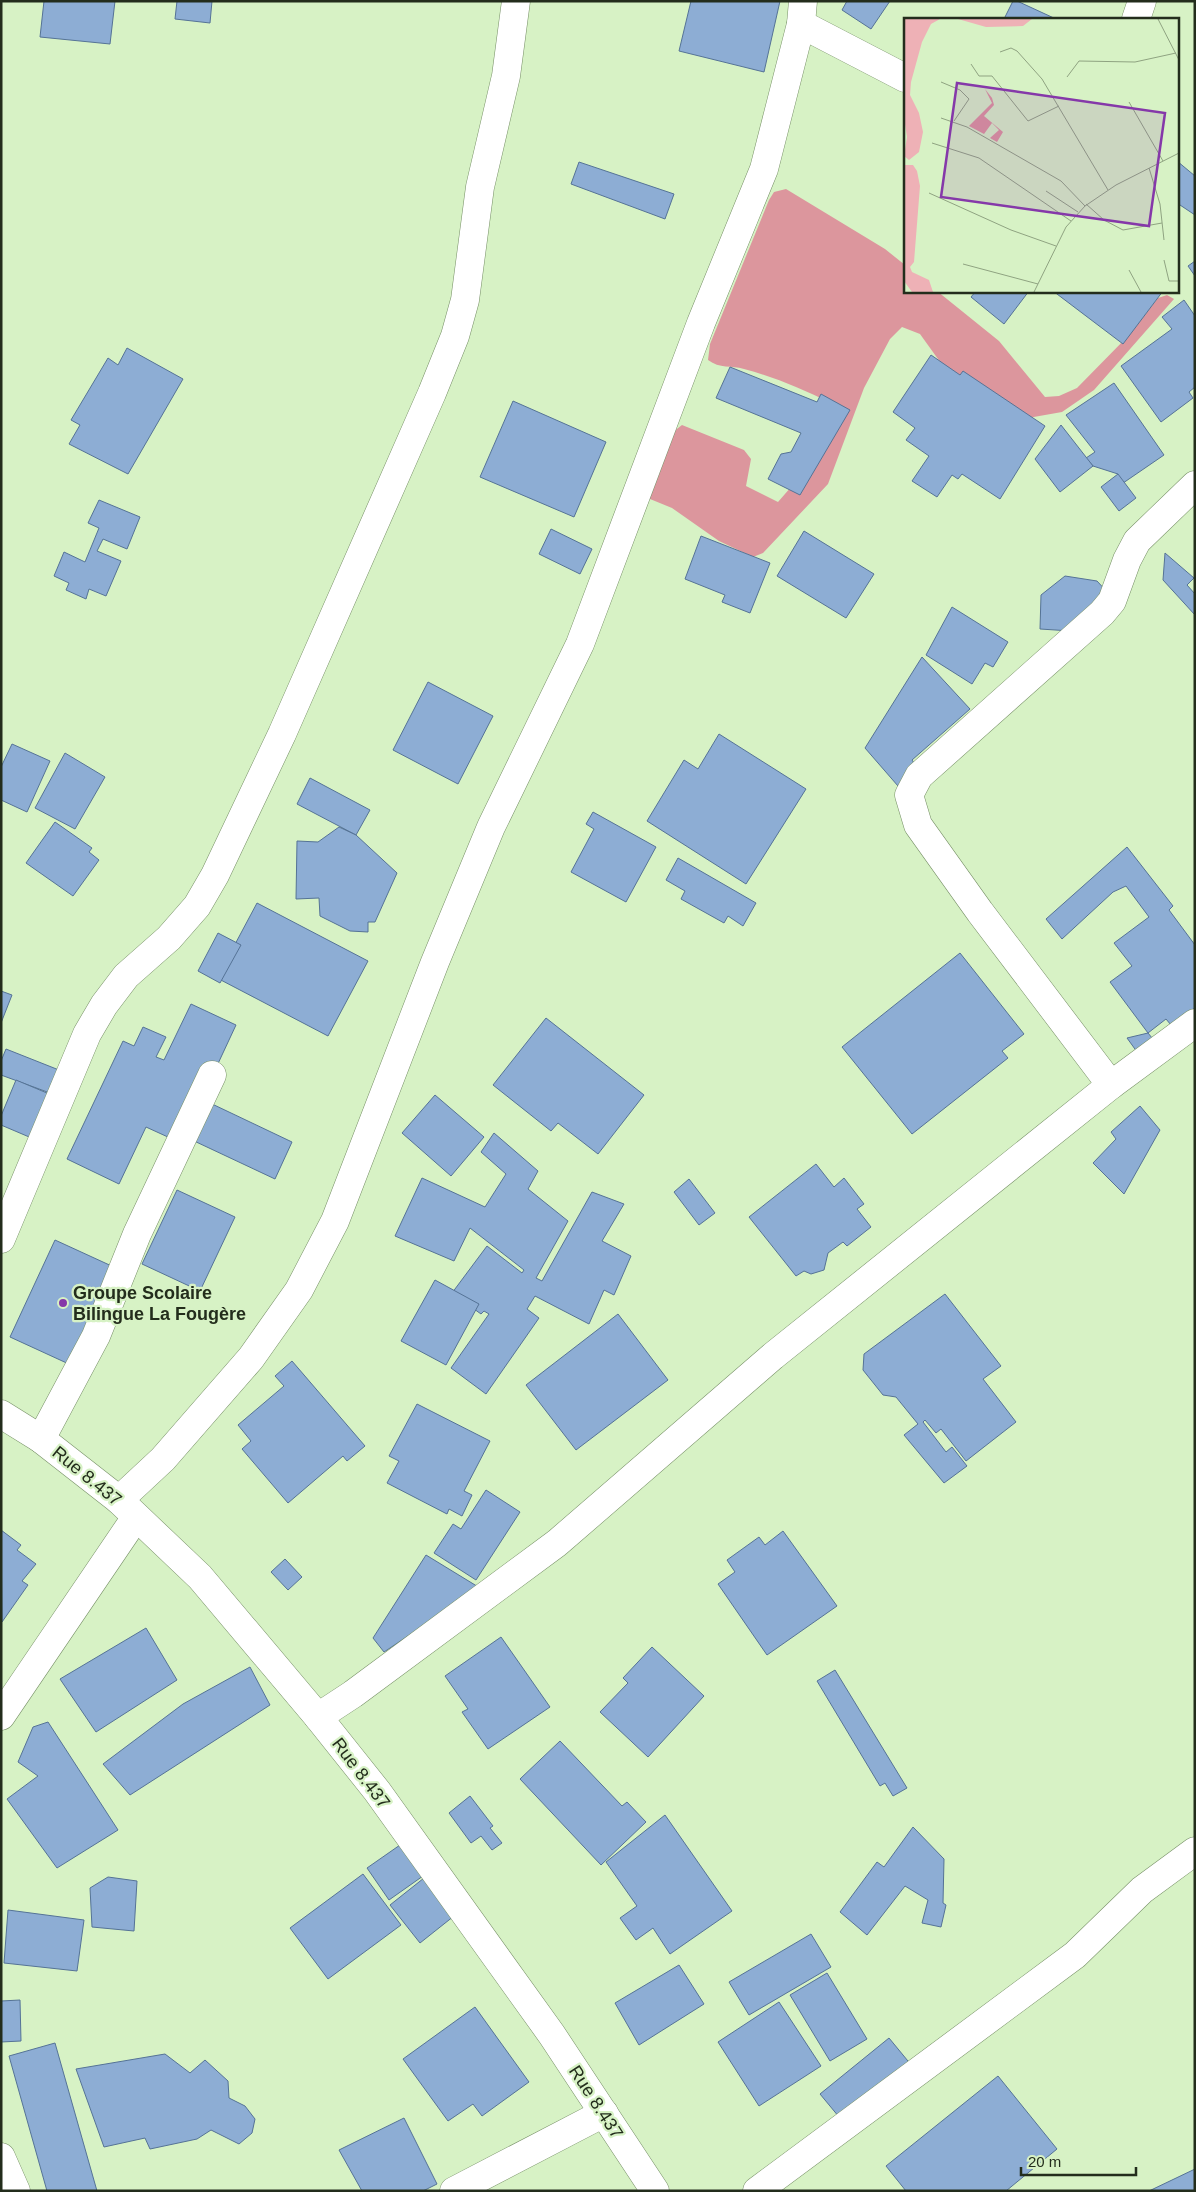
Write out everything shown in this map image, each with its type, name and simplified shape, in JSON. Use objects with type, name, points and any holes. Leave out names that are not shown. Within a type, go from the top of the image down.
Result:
[{"type":"street","points":[[1,1239],[87,1034],[104,1005],[126,976],[168,938],[197,906],[216,875],[282,734],[432,393],[455,336],[466,300],[480,187],[506,76],[516,1]]},
{"type":"street","points":[[1136,18],[1142,1]]},
{"type":"street","points":[[1,1716],[128,1509],[163,1459],[251,1358],[299,1290],[335,1222],[435,962],[492,827],[580,644],[701,323],[764,169],[802,12],[904,77]]},
{"type":"street","points":[[1110,1086],[980,912],[918,825],[909,795],[919,776],[1102,613],[1112,601],[1126,560],[1137,541],[1195,485]]},
{"type":"street","points":[[318,1716],[369,1682],[557,1543],[773,1356],[1110,1086],[1195,1023]]},
{"type":"street","points":[[41,1439],[96,1336],[137,1234],[212,1074]]},
{"type":"street","name":"Rue 8.437","points":[[1,1414],[41,1439],[128,1509],[200,1577],[318,1716],[383,1799],[552,2035],[655,2191]]},
{"type":"street","points":[[757,2191],[1075,1955],[1142,1890],[1195,1851]]},
{"type":"street","points":[[454,2191],[604,2113]]},
{"type":"street","points":[[1,2157],[16,2191]]},
{"type":"shaded area","points":[[786,189],[885,249],[904,264],[904,292],[938,292],[999,341],[1045,397],[1059,396],[1077,388],[1129,335],[1158,298],[1167,295],[1174,299],[1094,390],[1062,412],[1028,418],[943,366],[920,334],[902,327],[890,339],[864,388],[828,484],[763,553],[753,557],[719,541],[672,508],[650,499],[648,492],[673,432],[682,425],[744,450],[751,459],[746,486],[778,502],[805,471],[831,403],[799,388],[766,376],[739,368],[717,365],[708,360],[710,344],[769,200],[774,192]]},
{"type":"building","points":[[44,1],[115,1],[110,44],[40,37]]},
{"type":"building","points":[[177,1],[212,1],[210,23],[175,19]]},
{"type":"building","points":[[691,1],[780,1],[764,72],[679,51]]},
{"type":"building","points":[[847,1],[890,1],[871,29],[842,10]]},
{"type":"building","points":[[1013,1],[1017,1],[1054,18],[1004,18]]},
{"type":"building","points":[[579,162],[674,194],[665,219],[571,184]]},
{"type":"building","points":[[1178,162],[1195,176],[1195,215],[1178,204]]},
{"type":"building","points":[[1195,261],[1195,276],[1188,266]]},
{"type":"building","points":[[975,292],[1028,292],[1004,324],[971,297]]},
{"type":"building","points":[[1054,292],[1162,292],[1123,344]]},
{"type":"building","points":[[1184,300],[1195,316],[1195,387],[1189,392],[1193,398],[1161,422],[1121,366],[1172,329],[1162,317]]},
{"type":"building","points":[[127,348],[183,379],[128,474],[69,444],[80,425],[71,420],[108,358],[118,365]]},
{"type":"building","points":[[931,355],[960,375],[963,371],[1045,426],[1000,499],[962,474],[958,479],[952,475],[937,497],[912,481],[929,456],[906,440],[915,428],[893,412]]},
{"type":"building","points":[[730,367],[817,402],[821,394],[850,410],[800,495],[768,479],[781,454],[791,452],[801,433],[716,398]]},
{"type":"building","points":[[1114,383],[1164,455],[1110,492],[1118,474],[1093,466],[1086,458],[1095,452],[1066,415]]},
{"type":"building","points":[[513,401],[606,442],[574,517],[480,477]]},
{"type":"building","points":[[1061,425],[1093,466],[1060,492],[1035,459]]},
{"type":"building","points":[[1118,474],[1136,498],[1119,511],[1101,487]]},
{"type":"building","points":[[99,500],[140,517],[127,549],[103,539],[97,551],[121,561],[106,596],[89,589],[86,599],[66,590],[69,583],[54,576],[64,552],[85,562],[99,528],[88,523]]},
{"type":"building","points":[[551,529],[592,549],[580,574],[539,554]]},
{"type":"building","points":[[804,531],[874,574],[846,618],[777,576]]},
{"type":"building","points":[[701,536],[770,563],[750,613],[722,602],[725,595],[685,579]]},
{"type":"building","points":[[1165,553],[1194,578],[1187,585],[1195,594],[1195,615],[1163,580]]},
{"type":"building","points":[[1065,576],[1097,581],[1110,595],[1071,631],[1040,629],[1041,595]]},
{"type":"building","points":[[952,607],[1008,642],[993,667],[985,663],[972,684],[926,655]]},
{"type":"building","points":[[922,657],[970,709],[912,760],[918,769],[898,786],[865,748]]},
{"type":"building","points":[[428,682],[493,716],[458,784],[393,750]]},
{"type":"building","points":[[719,734],[806,789],[746,884],[647,821],[684,760],[698,769]]},
{"type":"building","points":[[12,744],[50,761],[27,812],[1,800],[1,767]]},
{"type":"building","points":[[65,753],[105,777],[75,829],[35,808]]},
{"type":"building","points":[[310,778],[370,810],[356,835],[297,804]]},
{"type":"building","points":[[593,812],[656,847],[626,902],[571,872],[594,829],[586,824]]},
{"type":"building","points":[[55,822],[92,848],[89,852],[99,860],[73,896],[26,863]]},
{"type":"building","points":[[339,827],[356,835],[397,873],[375,922],[368,922],[368,932],[350,931],[320,916],[319,898],[296,899],[297,841],[318,842]]},
{"type":"building","points":[[1127,847],[1173,906],[1169,910],[1195,945],[1195,1008],[1171,1025],[1166,1019],[1148,1033],[1110,982],[1132,966],[1114,943],[1149,917],[1126,886],[1113,892],[1062,939],[1046,919]]},
{"type":"building","points":[[678,858],[756,903],[743,926],[728,916],[724,923],[681,899],[685,891],[666,880]]},
{"type":"building","points":[[257,903],[368,961],[328,1036],[217,978]]},
{"type":"building","points":[[218,933],[241,945],[220,983],[198,971]]},
{"type":"building","points":[[960,953],[1024,1034],[1002,1051],[1008,1058],[912,1134],[842,1047]]},
{"type":"building","points":[[1,991],[12,995],[1,1023]]},
{"type":"building","points":[[191,1004],[236,1025],[181,1143],[146,1127],[119,1184],[67,1159],[123,1041],[134,1046],[143,1027],[166,1037],[156,1057],[164,1060]]},
{"type":"building","points":[[546,1018],[644,1095],[598,1154],[558,1123],[551,1131],[493,1085]]},
{"type":"building","points":[[1148,1033],[1157,1044],[1140,1056],[1127,1038]]},
{"type":"building","points":[[6,1049],[59,1070],[50,1093],[1,1075],[1,1061]]},
{"type":"building","points":[[16,1080],[66,1101],[48,1145],[1,1125],[1,1116]]},
{"type":"building","points":[[435,1095],[484,1137],[451,1176],[402,1133]]},
{"type":"building","points":[[210,1103],[292,1142],[275,1179],[192,1140]]},
{"type":"building","points":[[1140,1106],[1160,1130],[1124,1194],[1093,1163],[1116,1139],[1111,1132]]},
{"type":"building","points":[[494,1133],[538,1171],[528,1189],[568,1221],[536,1278],[542,1281],[592,1192],[624,1204],[602,1241],[631,1256],[614,1295],[604,1290],[589,1324],[535,1296],[527,1309],[539,1318],[486,1394],[451,1368],[489,1314],[484,1311],[481,1314],[452,1293],[487,1246],[522,1273],[524,1270],[470,1228],[454,1261],[395,1236],[422,1178],[485,1207],[506,1174],[481,1152]]},
{"type":"building","points":[[816,1164],[834,1187],[844,1178],[864,1204],[857,1209],[871,1227],[847,1246],[843,1242],[828,1253],[824,1270],[811,1274],[804,1271],[796,1276],[749,1217]]},
{"type":"building","points":[[689,1179],[715,1213],[699,1225],[674,1192]]},
{"type":"building","points":[[177,1190],[235,1217],[200,1291],[142,1264]]},
{"type":"building","name":"Groupe Scolaire Bilingue La Fougère","points":[[55,1240],[116,1268],[71,1365],[10,1337]]},
{"type":"building","points":[[435,1280],[479,1304],[446,1365],[401,1341]]},
{"type":"building","points":[[945,1294],[1001,1366],[983,1379],[1016,1422],[966,1461],[941,1429],[936,1433],[925,1420],[923,1422],[946,1452],[952,1447],[967,1466],[944,1483],[904,1435],[918,1424],[896,1397],[883,1395],[863,1370],[864,1354]]},
{"type":"building","points":[[618,1314],[668,1380],[576,1450],[526,1385]]},
{"type":"building","points":[[292,1361],[365,1446],[347,1461],[343,1456],[288,1503],[242,1449],[251,1441],[238,1425],[284,1386],[275,1376]]},
{"type":"building","points":[[417,1404],[490,1441],[464,1491],[472,1495],[462,1516],[449,1509],[447,1514],[387,1483],[399,1461],[389,1456]]},
{"type":"building","points":[[486,1490],[520,1512],[476,1580],[434,1553],[453,1524],[461,1529]]},
{"type":"building","points":[[1,1530],[21,1545],[17,1550],[36,1564],[22,1581],[28,1585],[2,1622]]},
{"type":"building","points":[[783,1531],[837,1606],[767,1655],[718,1584],[735,1572],[727,1560],[759,1537],[765,1545]]},
{"type":"building","points":[[426,1555],[480,1588],[384,1652],[373,1638]]},
{"type":"building","points":[[285,1559],[302,1577],[288,1590],[271,1572]]},
{"type":"building","points":[[146,1628],[177,1680],[96,1732],[60,1679]]},
{"type":"building","points":[[501,1637],[550,1707],[488,1749],[462,1712],[468,1709],[445,1676]]},
{"type":"building","points":[[652,1647],[704,1696],[648,1757],[600,1712],[628,1683],[623,1678]]},
{"type":"building","points":[[250,1667],[270,1705],[130,1795],[103,1764],[183,1704]]},
{"type":"building","points":[[835,1670],[907,1788],[893,1796],[885,1783],[880,1786],[817,1681]]},
{"type":"building","points":[[48,1722],[118,1830],[57,1868],[7,1799],[38,1776],[18,1762],[33,1727]]},
{"type":"building","points":[[560,1741],[622,1806],[627,1802],[646,1822],[601,1865],[520,1779]]},
{"type":"building","points":[[470,1796],[493,1826],[490,1828],[502,1843],[492,1850],[481,1836],[471,1843],[449,1813]]},
{"type":"building","points":[[665,1815],[732,1911],[670,1954],[653,1928],[636,1940],[620,1918],[637,1906],[606,1862]]},
{"type":"building","points":[[913,1827],[944,1859],[943,1903],[946,1905],[941,1927],[922,1923],[928,1900],[905,1886],[867,1935],[840,1912],[877,1862],[884,1867]]},
{"type":"building","points":[[400,1845],[423,1876],[389,1900],[367,1868]]},
{"type":"building","points":[[363,1874],[401,1925],[328,1979],[290,1928]]},
{"type":"building","points":[[108,1877],[137,1881],[134,1931],[92,1927],[90,1888]]},
{"type":"building","points":[[424,1878],[454,1916],[420,1943],[390,1905]]},
{"type":"building","points":[[8,1910],[84,1920],[77,1971],[4,1963]]},
{"type":"building","points":[[811,1934],[831,1967],[749,2015],[729,1982]]},
{"type":"building","points":[[679,1965],[704,2004],[639,2045],[615,2003]]},
{"type":"building","points":[[827,1973],[867,2039],[830,2061],[790,1995]]},
{"type":"building","points":[[20,2000],[21,2041],[1,2042],[1,2001]]},
{"type":"building","points":[[779,2002],[821,2066],[759,2106],[718,2042]]},
{"type":"building","points":[[475,2007],[529,2082],[482,2116],[473,2104],[448,2121],[403,2059]]},
{"type":"building","points":[[889,2038],[917,2072],[849,2129],[820,2094]]},
{"type":"building","points":[[55,2043],[97,2191],[47,2191],[9,2056]]},
{"type":"building","points":[[165,2054],[190,2073],[205,2060],[228,2081],[229,2098],[245,2106],[255,2119],[252,2133],[239,2144],[211,2130],[197,2139],[150,2149],[145,2138],[104,2147],[76,2069]]},
{"type":"building","points":[[998,2076],[1057,2149],[1006,2191],[906,2191],[886,2166]]},
{"type":"building","points":[[404,2118],[437,2184],[423,2191],[362,2191],[339,2150]]},
{"type":"building","points":[[1195,2169],[1195,2191],[1149,2191]]},
{"type":"place","name":"Groupe Scolaire Bilingue La Fougère","points":[[63,1303]]}]
